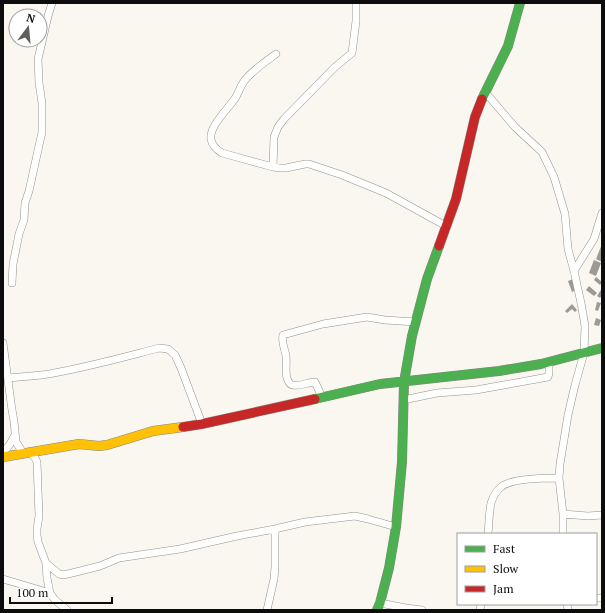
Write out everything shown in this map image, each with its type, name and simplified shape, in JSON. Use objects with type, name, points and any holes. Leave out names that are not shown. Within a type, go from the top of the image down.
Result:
[{"type":"street","points":[[12,283],[13,264],[19,234],[24,220],[25,203],[42,132],[42,103],[38,59],[52,3]]},
{"type":"street","points":[[273,167],[274,137],[278,127],[335,67],[352,53],[356,21],[356,3]]},
{"type":"street","points":[[422,610],[379,606],[389,568],[396,527],[402,462],[404,382],[412,336],[427,279],[456,199],[475,117],[485,92],[508,46],[520,3]]},
{"type":"street","points":[[276,54],[259,66],[244,81],[235,98],[216,123],[211,135],[212,145],[222,153],[273,167],[286,168],[309,164],[342,175],[386,193],[446,226]]},
{"type":"street","points":[[485,92],[514,127],[542,152],[554,177],[564,208],[568,249],[584,321],[584,353],[568,415],[560,464],[559,478],[563,514],[563,533]]},
{"type":"street","points":[[574,271],[594,239],[602,213]]},
{"type":"street","points":[[322,397],[315,382],[297,385],[290,383],[287,377],[286,356],[282,340],[284,335],[323,324],[367,317],[416,322]]},
{"type":"street","points":[[3,342],[6,379],[17,445],[35,458],[37,462],[39,516],[37,535],[46,563],[50,593],[67,610]]},
{"type":"street","points":[[6,379],[41,375],[97,364],[159,348],[165,348],[170,350],[175,355],[202,424]]},
{"type":"street","points":[[3,457],[78,444],[98,446],[107,445],[152,430],[202,424],[380,384],[499,371],[549,362],[602,348]]},
{"type":"street","points":[[403,400],[437,393],[476,390],[548,377],[549,362]]},
{"type":"street","points":[[3,453],[15,434]]},
{"type":"street","points":[[488,533],[491,503],[500,487],[515,481],[537,478],[559,478]]},
{"type":"street","points":[[563,514],[588,516],[602,515]]},
{"type":"street","points":[[46,563],[59,574],[68,574],[100,566],[119,558],[180,549],[305,522],[355,516],[396,527]]},
{"type":"street","points":[[267,610],[274,579],[275,529]]},
{"type":"street","points":[[3,579],[50,593]]},
{"type":"building","points":[[602,244],[602,262],[596,259]]},
{"type":"building","points":[[594,260],[601,263],[596,276],[589,273]]},
{"type":"building","points":[[596,277],[602,282],[600,285],[594,280]]},
{"type":"building","points":[[573,279],[576,290],[572,292],[568,281]]},
{"type":"building","points":[[589,286],[597,293],[594,296],[586,290]]},
{"type":"building","points":[[602,288],[602,295],[600,298],[597,296]]},
{"type":"building","points":[[597,302],[601,303],[598,311],[595,310]]},
{"type":"building","points":[[572,304],[577,310],[575,312],[572,309],[567,313],[565,311]]},
{"type":"building","points":[[596,318],[601,320],[599,326],[594,325]]},
{"type":"traffic: fast","points":[[482,99],[508,46],[520,3]]},
{"type":"traffic: fast","points":[[377,610],[389,568],[396,527],[402,462],[404,382],[412,336],[427,279],[439,246]]},
{"type":"traffic: fast","points":[[315,399],[380,384],[499,371],[541,364],[602,348]]},
{"type":"traffic: slow","points":[[3,457],[79,444],[99,446],[107,445],[153,431],[183,427]]},
{"type":"traffic: jam","points":[[439,246],[456,199],[475,117],[482,99]]},
{"type":"traffic: jam","points":[[183,427],[315,399]]}]
